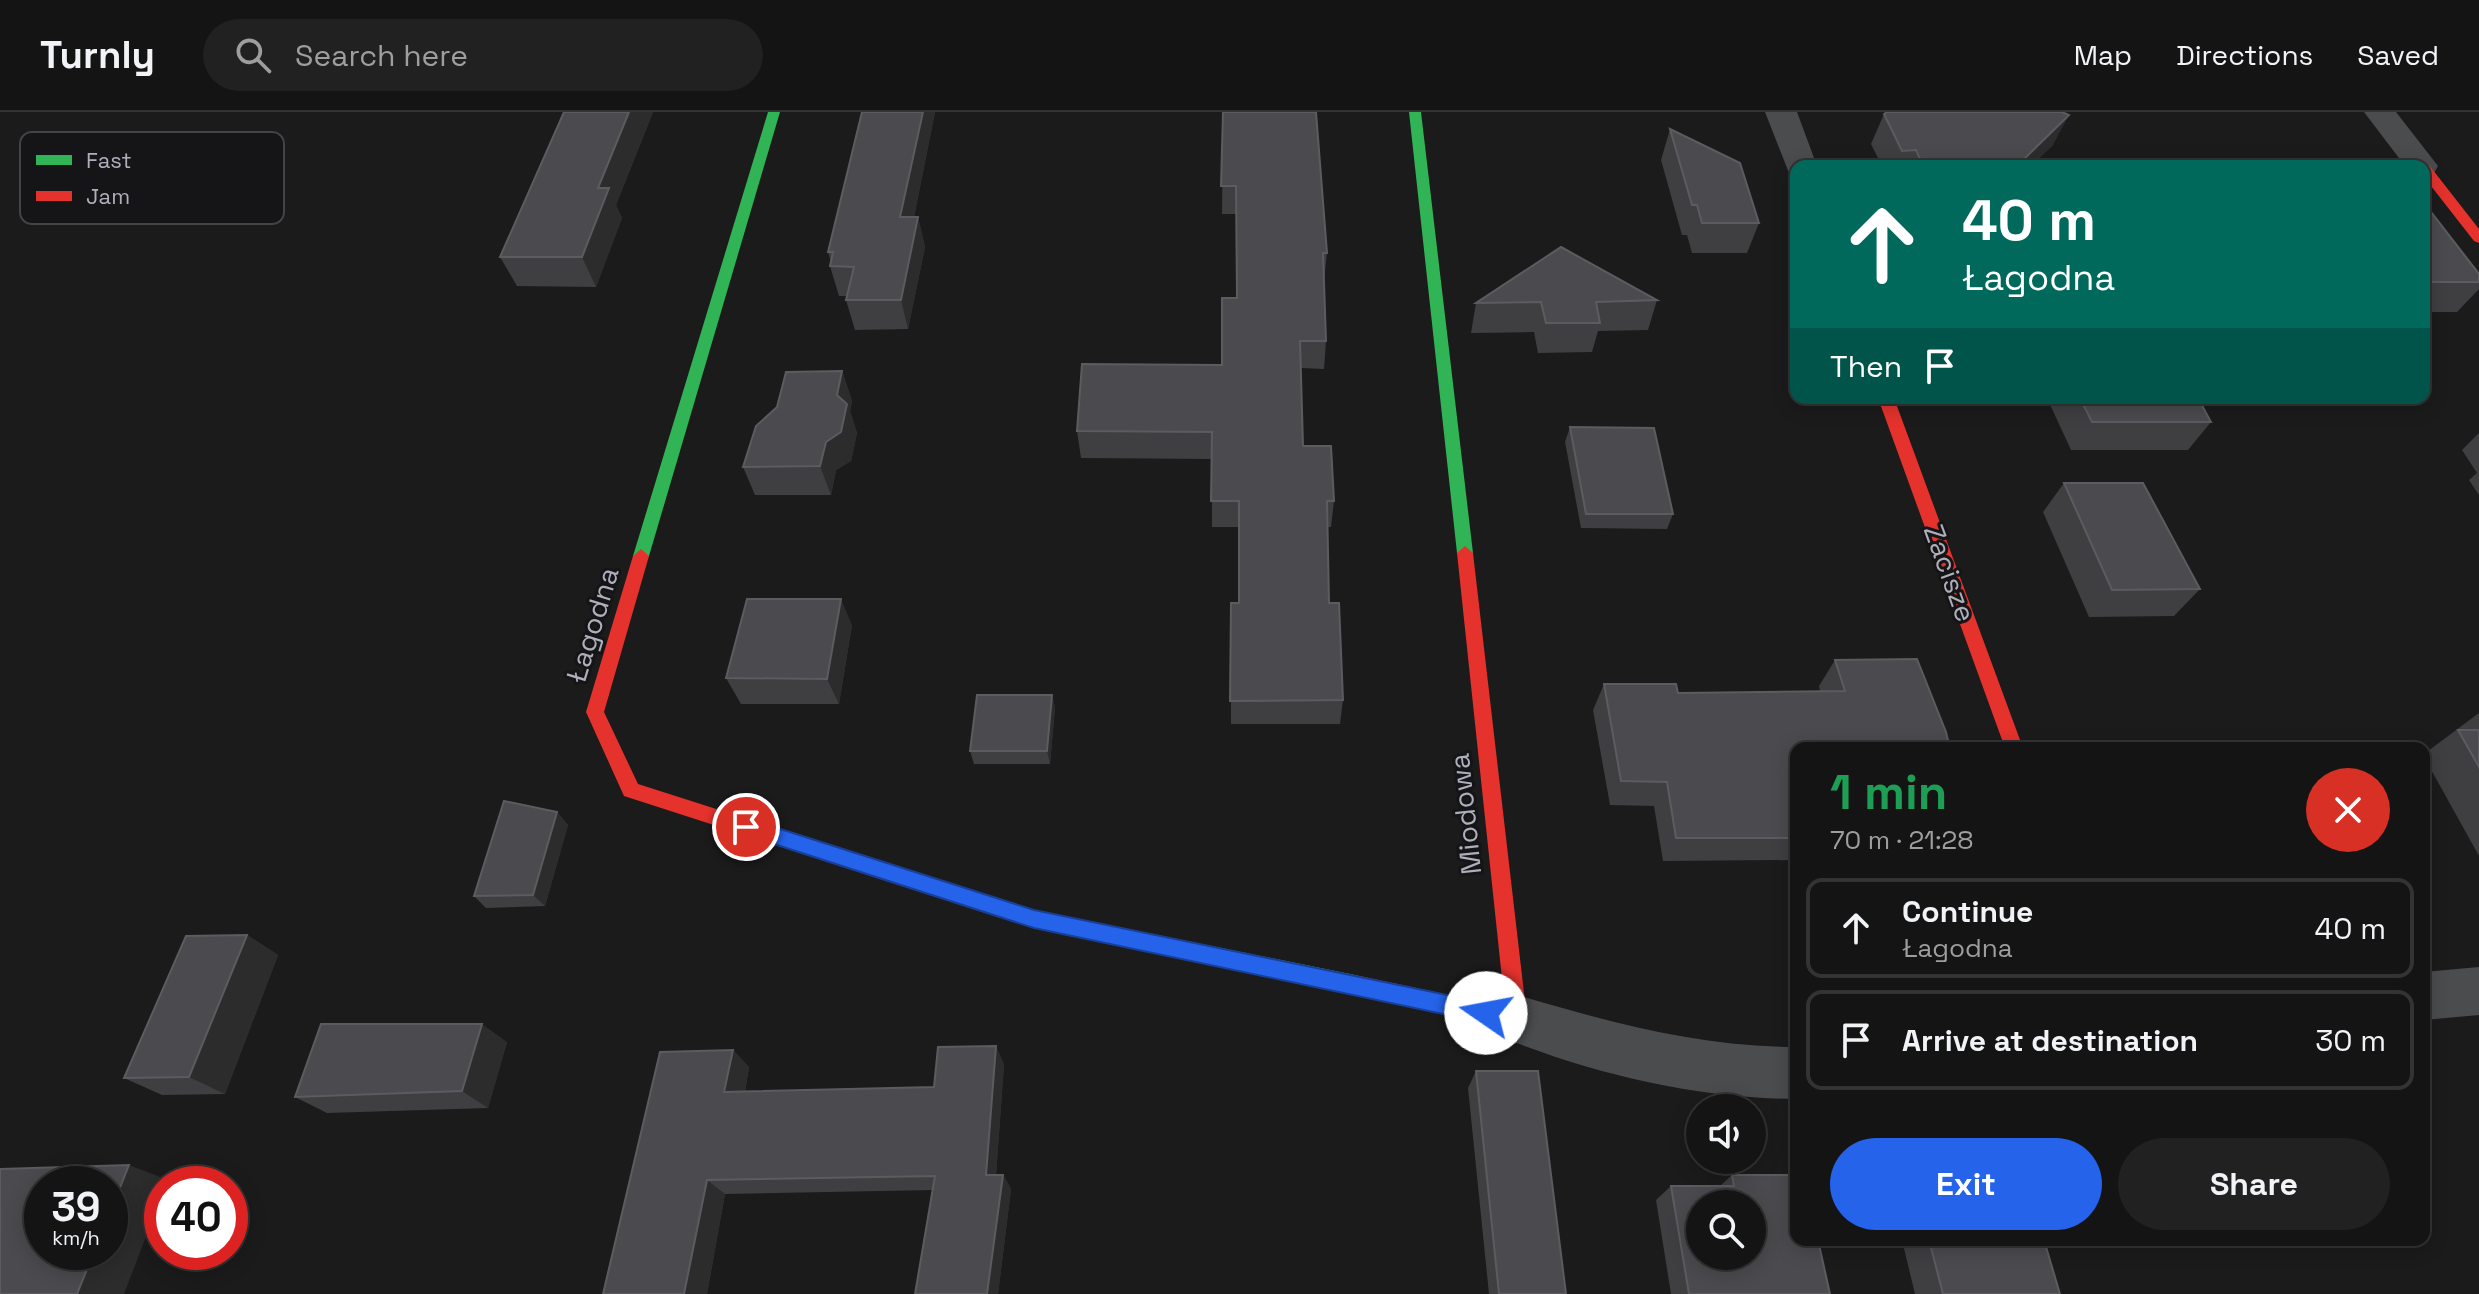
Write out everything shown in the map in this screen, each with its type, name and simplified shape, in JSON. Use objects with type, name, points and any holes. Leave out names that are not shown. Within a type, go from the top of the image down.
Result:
[{"type":"street","name":"Łagodna","points":[[774,112],[595,712],[631,790],[1034,919],[1517,1019]]},
{"type":"street","name":"Miodowa","points":[[1415,112],[1517,1019]]},
{"type":"street","points":[[1781,112],[1799,160]]},
{"type":"street","points":[[2380,112],[2418,160]]},
{"type":"street","points":[[2430,176],[2479,238]]},
{"type":"street","name":"Zacisze","points":[[1888,404],[2012,742]]},
{"type":"street","points":[[2430,995],[2479,991]]},
{"type":"street","points":[[1517,1019],[1636,1054],[1709,1067],[1790,1073]]},
{"type":"building","points":[[564,112],[629,112],[598,188],[609,188],[582,257],[500,257]]},
{"type":"building","points":[[862,112],[923,112],[900,217],[918,217],[901,300],[846,300],[854,267],[830,266],[833,252],[828,252]]},
{"type":"building","points":[[1223,112],[1316,112],[1327,253],[1323,253],[1326,341],[1300,341],[1303,446],[1331,446],[1334,501],[1327,501],[1329,603],[1339,603],[1343,700],[1230,701],[1231,603],[1239,603],[1239,501],[1211,501],[1212,432],[1077,431],[1082,364],[1222,365],[1222,298],[1237,298],[1236,186],[1221,186]]},
{"type":"building","points":[[2062,112],[2069,115],[2023,160],[1920,160],[1916,150],[1902,151],[1884,114]]},
{"type":"building","points":[[1670,129],[1740,163],[1759,223],[1702,223],[1697,205],[1692,205]]},
{"type":"building","points":[[2430,211],[2479,274],[2479,282],[2430,282]]},
{"type":"building","points":[[1561,247],[1657,300],[1596,302],[1600,323],[1546,323],[1541,302],[1476,303]]},
{"type":"building","points":[[842,371],[837,395],[847,404],[841,432],[826,442],[820,466],[743,467],[756,426],[777,407],[786,372]]},
{"type":"building","points":[[2083,404],[2201,404],[2211,422],[2092,422]]},
{"type":"building","points":[[1570,427],[1654,428],[1673,514],[1586,514]]},
{"type":"building","points":[[2064,483],[2143,483],[2200,589],[2112,590]]},
{"type":"building","points":[[747,599],[841,599],[827,679],[726,678]]},
{"type":"building","points":[[1917,659],[1948,742],[1790,742],[1790,838],[1676,838],[1667,782],[1621,781],[1604,684],[1676,684],[1678,693],[1845,691],[1835,660]]},
{"type":"building","points":[[977,695],[1052,695],[1047,751],[970,751]]},
{"type":"building","points":[[2458,730],[2479,730],[2479,767]]},
{"type":"building","points":[[504,801],[557,812],[533,895],[474,896]]},
{"type":"building","points":[[247,935],[189,1077],[124,1078],[186,936]]},
{"type":"building","points":[[321,1024],[482,1024],[462,1091],[295,1097]]},
{"type":"building","points":[[996,1046],[986,1175],[1003,1175],[987,1294],[915,1294],[935,1176],[707,1180],[684,1294],[603,1294],[660,1052],[733,1050],[724,1092],[934,1087],[938,1047]]},
{"type":"building","points":[[1476,1071],[1538,1071],[1566,1294],[1499,1294]]},
{"type":"building","points":[[24,1168],[24,1270],[87,1270],[77,1294],[0,1294],[0,1169]]},
{"type":"building","points":[[1732,1175],[1790,1175],[1790,1246],[1819,1246],[1830,1294],[1689,1294],[1671,1186],[1734,1186]]},
{"type":"building","points":[[1931,1246],[2046,1246],[2060,1294],[1943,1294]]},
{"type":"traffic: fast","points":[[641,556],[774,112]]},
{"type":"traffic: fast","points":[[1415,112],[1465,553]]},
{"type":"traffic: fast","points":[[998,908],[1034,919],[1355,985]]},
{"type":"traffic: jam","points":[[2430,176],[2479,238]]},
{"type":"traffic: jam","points":[[1888,404],[2012,742]]},
{"type":"traffic: jam","points":[[1355,985],[1517,1019],[1465,553]]},
{"type":"traffic: jam","points":[[641,556],[595,712],[631,790],[998,908]]},
{"type":"route","points":[[746,827],[1034,919],[1486,1013]]}]
